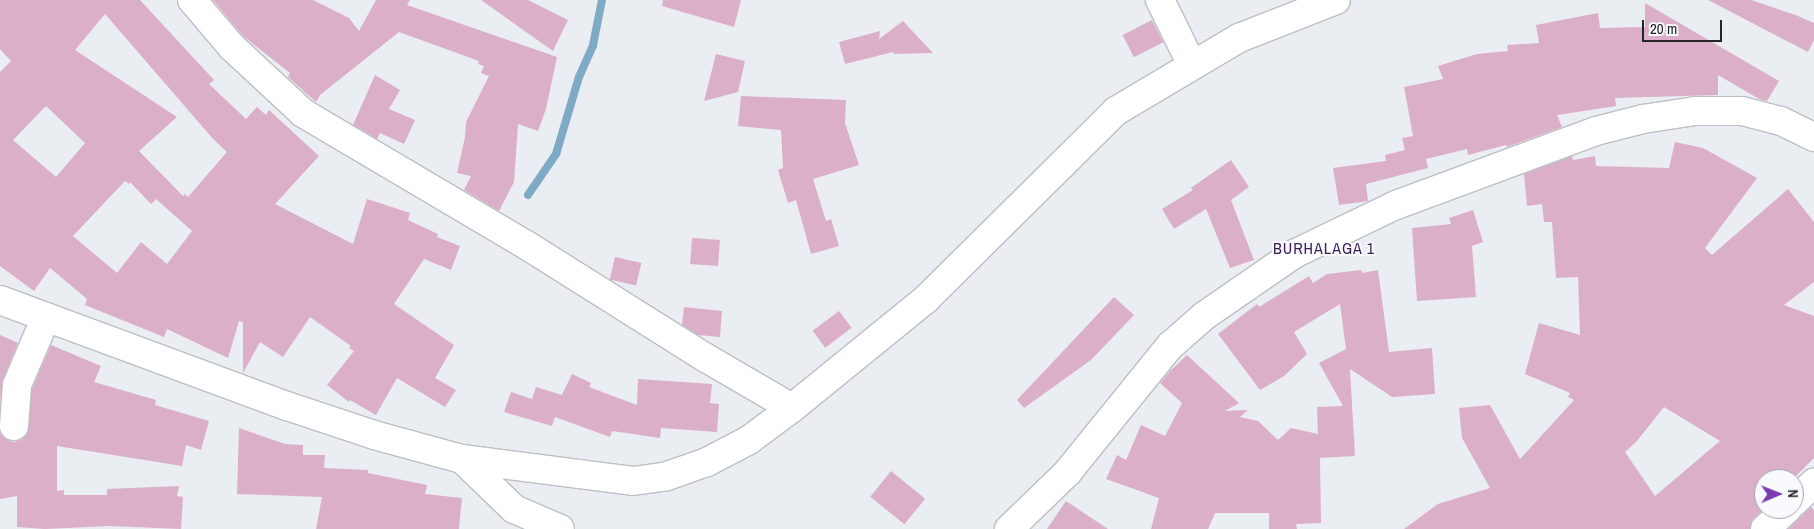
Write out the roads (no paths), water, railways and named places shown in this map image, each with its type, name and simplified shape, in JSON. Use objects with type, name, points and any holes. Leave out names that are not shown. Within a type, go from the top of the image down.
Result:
[{"type":"street","points":[[192,0],[232,47],[303,113],[528,246],[706,358],[792,408]]},
{"type":"street","points":[[1160,0],[1192,64]]},
{"type":"street","points":[[0,300],[287,406],[374,435],[462,459],[633,481],[667,476],[707,462],[749,440],[792,408],[926,299],[1116,111],[1192,64],[1239,38],[1336,0]]},
{"type":"street","points":[[1009,529],[1067,473],[1170,346],[1204,316],[1294,254],[1396,205],[1596,132],[1643,119],[1695,111],[1742,111],[1781,121],[1814,137]]},
{"type":"street","points":[[14,426],[9,386],[46,317]]},
{"type":"street","points":[[462,459],[514,509],[560,529]]},
{"type":"street","points":[[1804,492],[1814,483]]},
{"type":"street","points":[[1765,529],[1776,519]]},
{"type":"waterway","points":[[528,195],[556,154],[579,77],[593,45],[602,0]]},
{"type":"district","name":"BURHALAGA 1","points":[[1324,248]]}]
